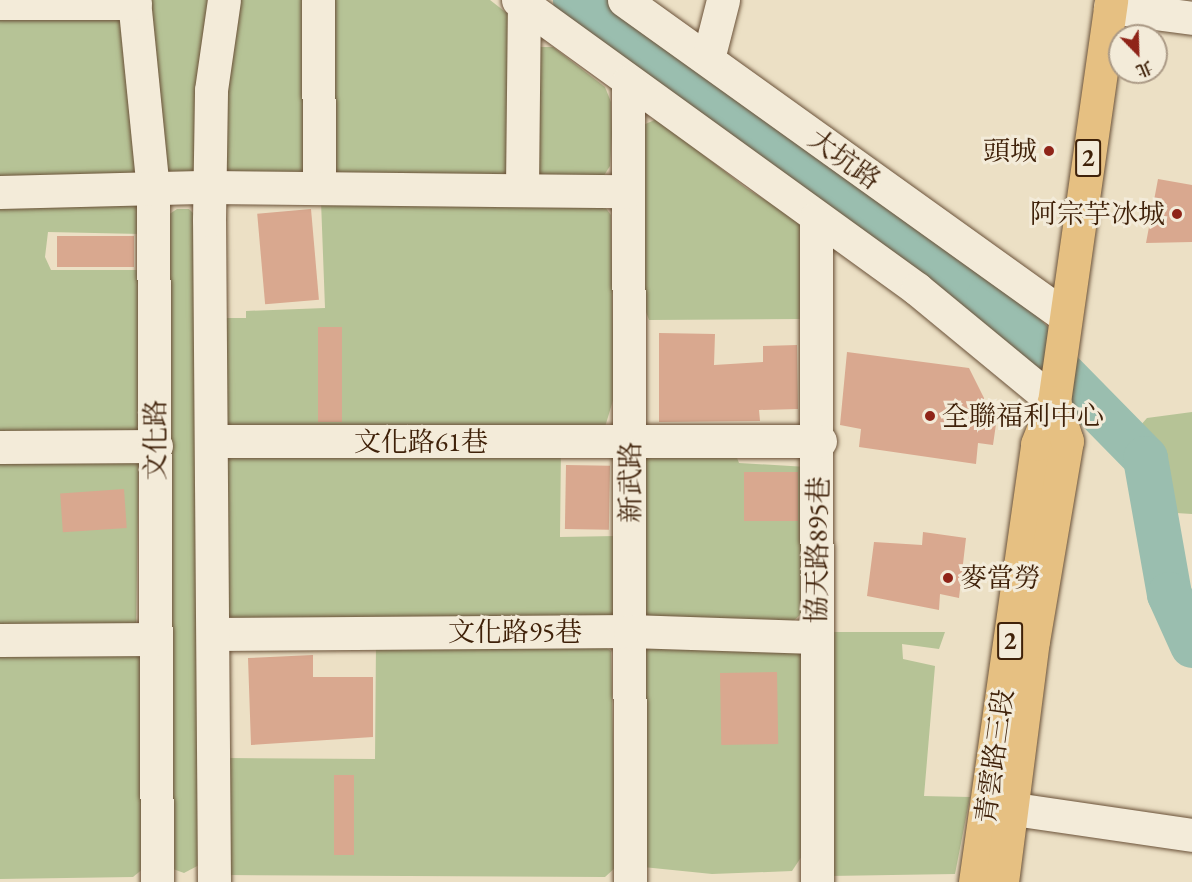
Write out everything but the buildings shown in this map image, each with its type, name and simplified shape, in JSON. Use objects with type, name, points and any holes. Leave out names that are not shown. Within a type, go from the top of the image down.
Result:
[{"type":"main road","name":"2","points":[[1054,402],[1110,3]]},
{"type":"main road","name":"青雲路三段","points":[[1002,882],[1000,805],[1037,444],[1054,402]]},
{"type":"main road","name":"青雲路三段","points":[[975,882],[1000,805]]},
{"type":"street","points":[[214,882],[215,634],[211,90],[224,0]]},
{"type":"street","points":[[318,0],[319,188]]},
{"type":"street","name":"大坑路","points":[[624,0],[1065,316]]},
{"type":"street","points":[[708,59],[723,0]]},
{"type":"street","points":[[0,3],[134,2]]},
{"type":"street","name":"文化路","points":[[134,2],[153,190],[157,882]]},
{"type":"street","points":[[521,2],[522,188]]},
{"type":"street","points":[[521,2],[628,82],[917,289],[1054,402]]},
{"type":"street","points":[[1110,3],[1192,18]]},
{"type":"street","name":"新武路","points":[[628,82],[626,190],[631,442],[630,882]]},
{"type":"street","points":[[0,192],[210,187],[626,190]]},
{"type":"street","name":"協天路895巷","points":[[816,218],[820,441],[815,637],[817,882]]},
{"type":"street","name":"文化路61巷","points":[[212,441],[820,441]]},
{"type":"street","points":[[0,447],[156,446]]},
{"type":"street","name":"文化路95巷","points":[[215,634],[630,631],[815,637]]},
{"type":"street","points":[[0,640],[155,639]]},
{"type":"street","points":[[1000,805],[1192,835]]},
{"type":"green space","points":[[143,0],[217,0],[198,176],[183,182],[163,170]]},
{"type":"green space","points":[[238,0],[308,0],[311,168],[299,179],[233,180],[222,160],[221,116]]},
{"type":"green space","points":[[325,0],[490,0],[508,14],[512,167],[501,183],[334,177]]},
{"type":"green space","points":[[0,11],[122,16],[142,173],[0,186]]},
{"type":"green space","points":[[540,47],[553,47],[605,87],[611,102],[612,134],[610,166],[603,177],[541,176],[536,165]]},
{"type":"green space","points":[[657,119],[746,188],[803,224],[800,319],[649,320],[643,304],[643,125]]},
{"type":"green space","points":[[0,201],[144,204],[141,234],[48,232],[45,257],[51,270],[145,270],[142,435],[0,441]]},
{"type":"green space","points":[[321,201],[602,203],[611,215],[614,397],[605,427],[226,425],[222,318],[246,318],[246,311],[325,308]]},
{"type":"green space","points":[[177,209],[189,209],[196,216],[203,863],[184,873],[173,869],[168,215]]},
{"type":"green space","points":[[1192,412],[1192,514],[1176,513],[1169,468],[1132,435],[1147,418]]},
{"type":"green space","points":[[234,450],[561,450],[560,537],[616,536],[615,613],[610,623],[238,626],[226,612],[225,461]]},
{"type":"green space","points":[[651,450],[734,450],[739,463],[807,467],[808,608],[791,623],[655,623],[643,611],[642,467]]},
{"type":"green space","points":[[0,453],[139,455],[136,637],[0,635]]},
{"type":"green space","points":[[825,632],[945,632],[939,649],[902,644],[903,659],[935,666],[924,796],[970,797],[955,874],[829,876]]},
{"type":"green space","points":[[376,643],[601,644],[611,651],[616,867],[605,877],[227,875],[228,758],[375,759]]},
{"type":"green space","points":[[802,644],[804,853],[792,871],[712,874],[643,867],[641,647]]},
{"type":"green space","points":[[0,645],[137,649],[143,661],[144,868],[133,877],[0,879]]},
{"type":"waterway","points":[[575,0],[988,298],[1145,458],[1169,594],[1192,645]]},
{"type":"place","name":"頭城","points":[[1049,151]]},
{"type":"place","name":"阿宗芋冰城","points":[[1177,214]]},
{"type":"place","name":"全聯福利中心","points":[[930,416]]},
{"type":"place","name":"麥當勞","points":[[948,578]]}]
